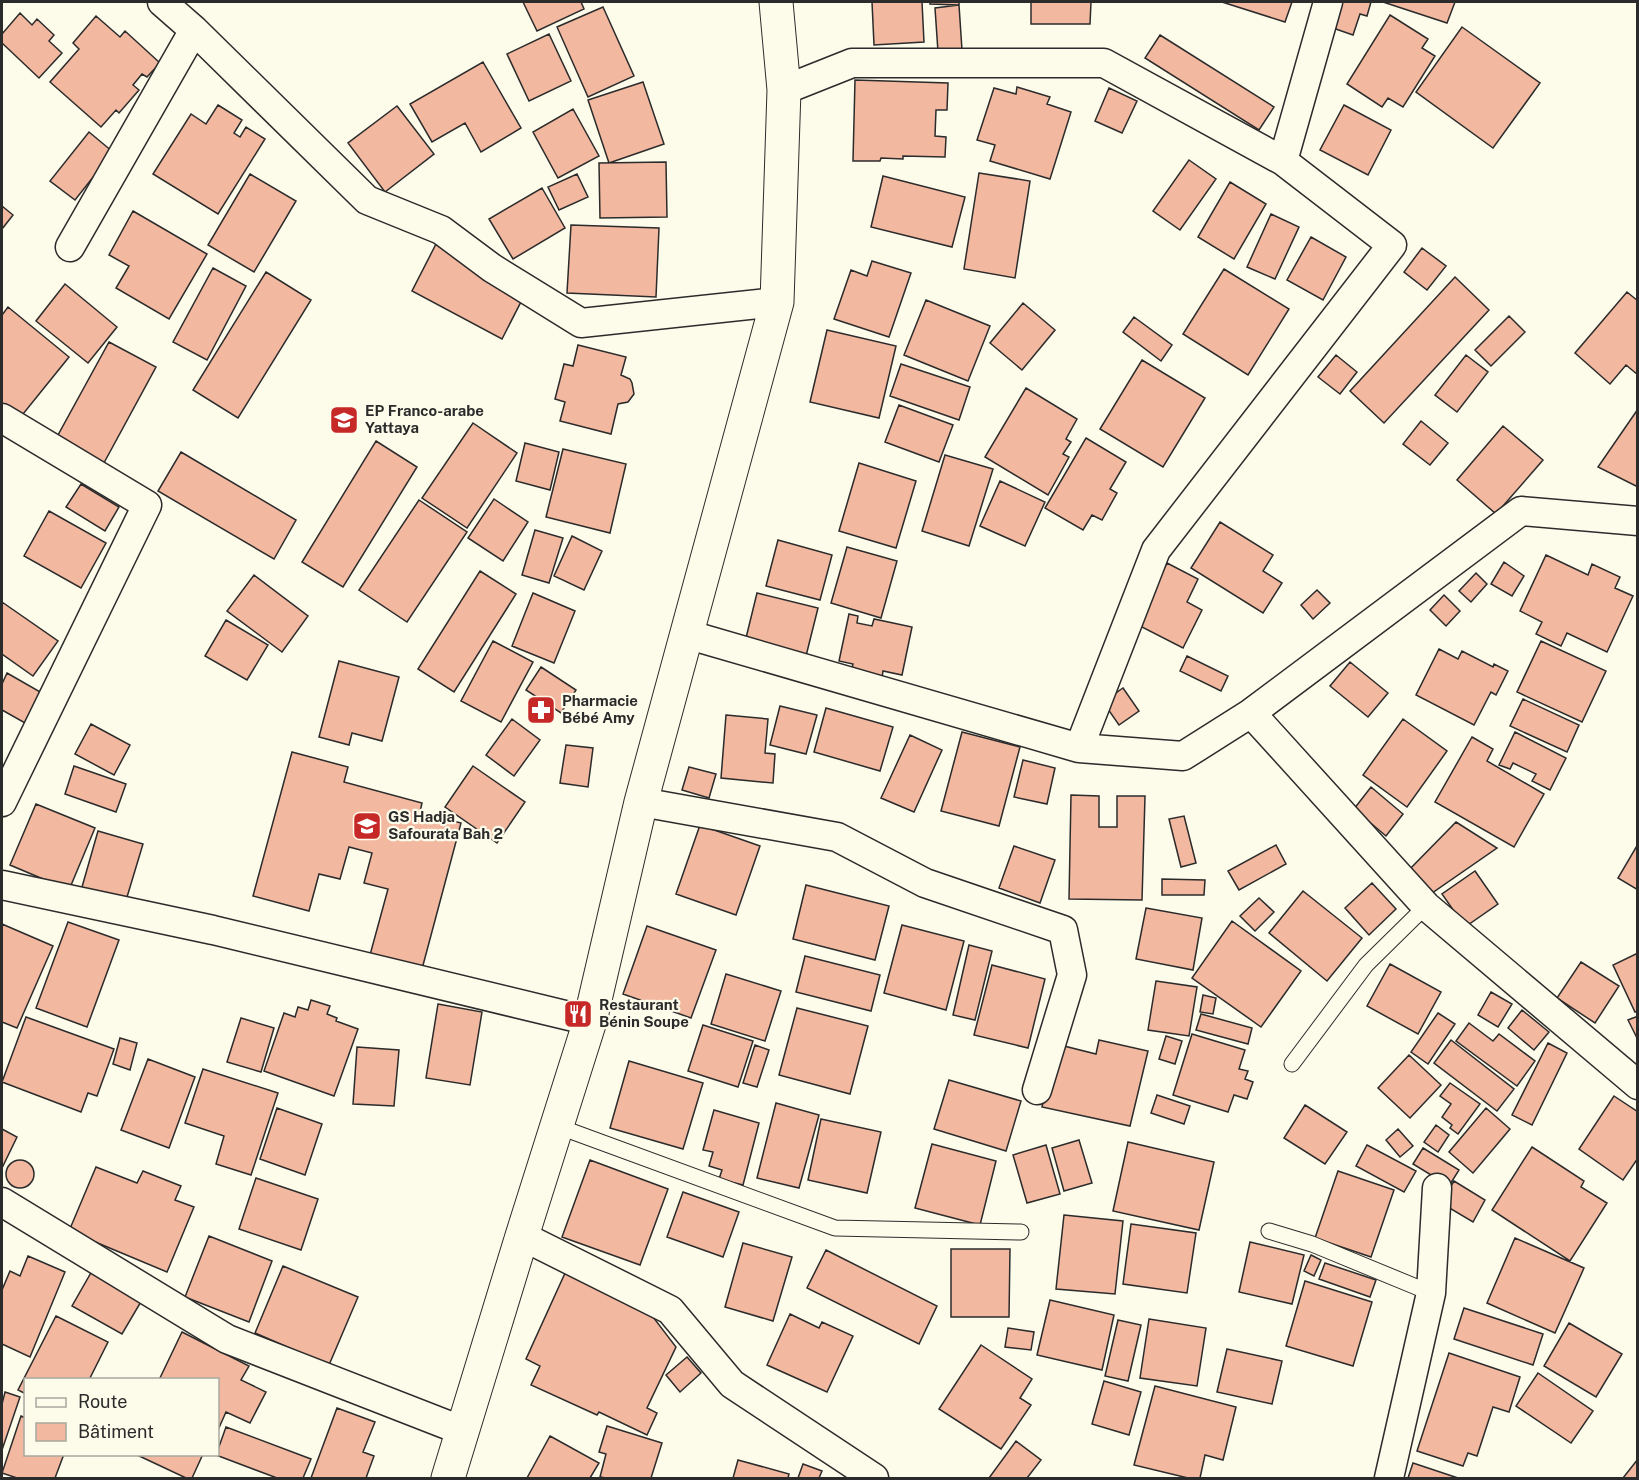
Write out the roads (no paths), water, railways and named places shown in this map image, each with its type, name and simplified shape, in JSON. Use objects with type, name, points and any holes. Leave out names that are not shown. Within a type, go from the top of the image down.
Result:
[{"type":"main road","points":[[448,1479],[590,1021],[641,802],[777,302],[784,90],[776,2]]},
{"type":"street","points":[[162,2],[194,30],[367,200],[441,230],[492,268],[581,323],[777,302]]},
{"type":"street","points":[[1283,161],[1328,2]]},
{"type":"street","points":[[70,247],[194,30]]},
{"type":"street","points":[[784,90],[852,63],[1104,63],[1283,161],[1392,245],[1156,549],[1079,748]]},
{"type":"street","points":[[2,418],[147,505],[2,802]]},
{"type":"street","points":[[686,634],[1079,748],[1183,756],[1251,714],[1521,511],[1638,521]]},
{"type":"street","points":[[1251,714],[1426,906],[1638,1086]]},
{"type":"street","points":[[641,802],[837,837],[925,882],[1063,930],[1072,975],[1037,1090]]},
{"type":"street","points":[[2,885],[213,930],[590,1021]]},
{"type":"street","points":[[1389,1479],[1431,1293],[1437,1188]]},
{"type":"street","points":[[2,1202],[228,1339],[463,1431]]},
{"type":"street","points":[[522,1236],[670,1310],[732,1384],[874,1479]]},
{"type":"lane","points":[[1293,1064],[1366,965],[1426,906]]},
{"type":"lane","points":[[557,1126],[835,1228],[1021,1232]]},
{"type":"lane","points":[[1269,1231],[1312,1244],[1431,1293]]},
{"type":"place","name":"EP Franco-arabe Yattaya","points":[[344,420]]},
{"type":"place","name":"Pharmacie Bébé Amy","points":[[541,710]]},
{"type":"place","name":"GS Hadja Safourata Bah 2","points":[[367,826]]},
{"type":"place","name":"Restaurant Bénin Soupe","points":[[578,1014]]}]
